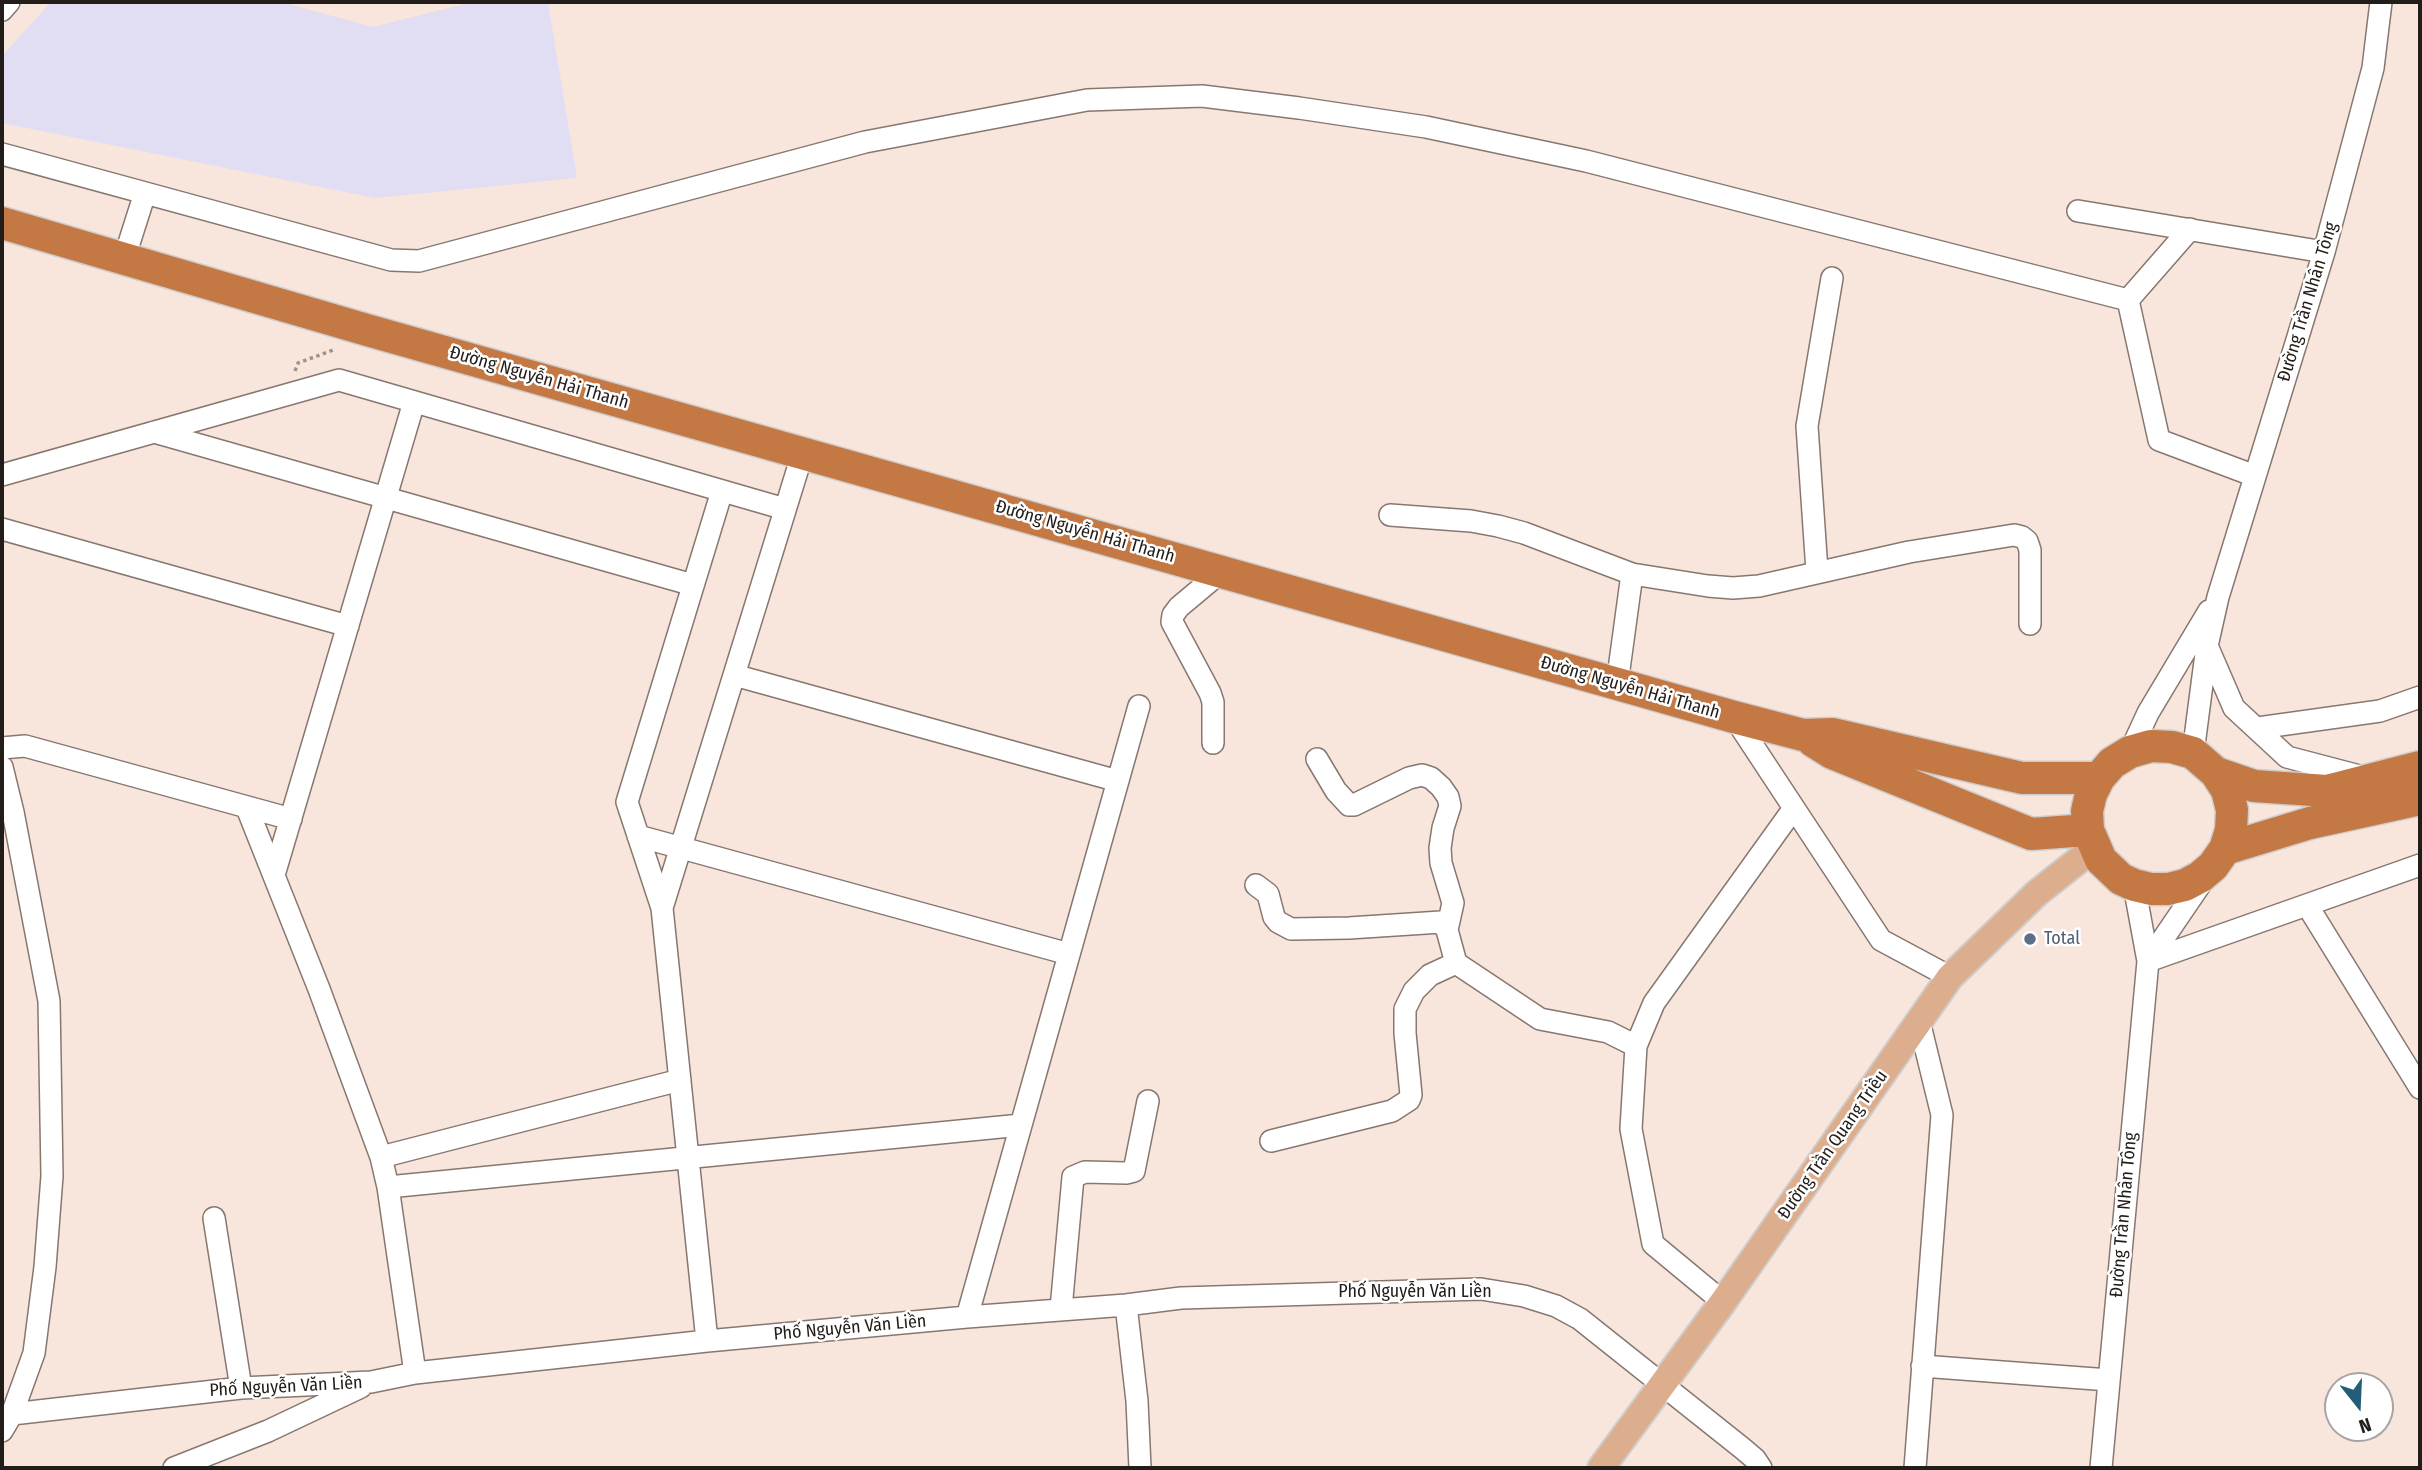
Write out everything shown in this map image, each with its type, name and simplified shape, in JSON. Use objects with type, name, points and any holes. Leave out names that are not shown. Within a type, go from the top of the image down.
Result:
[{"type":"highway","points":[[2,223],[124,259]]},
{"type":"highway","name":"Đường Nguyễn Hải Thanh","points":[[124,259],[1734,717],[1803,735],[1833,734],[2022,778],[2099,778]]},
{"type":"highway","name":"Đường Nguyễn Hải Thanh","points":[[1803,735],[1832,753],[2031,834],[2091,839]]},
{"type":"highway","points":[[2205,763],[2227,790],[2232,810],[2231,830],[2219,858],[2200,877],[2185,885],[2168,889],[2134,885],[2110,871],[2091,839],[2087,811],[2099,778],[2112,763],[2130,752],[2151,746],[2172,747],[2254,786],[2327,791],[2420,767]]},
{"type":"highway","points":[[2219,858],[2310,823],[2420,799]]},
{"type":"main road","name":"Đường Trần Quang Triều","points":[[1601,1468],[1723,1303],[1950,977],[2091,839]]},
{"type":"street","points":[[2,10],[9,2]]},
{"type":"street","name":"Đường Trần Nhân Tông","points":[[2205,763],[2207,646],[2218,597],[2325,252],[2373,68],[2381,2]]},
{"type":"street","points":[[2,154],[391,260],[419,261],[865,142],[1087,100],[1202,96],[1426,127],[1586,161],[2128,300]]},
{"type":"street","points":[[124,259],[145,193]]},
{"type":"street","points":[[2078,211],[2325,252]]},
{"type":"street","points":[[2128,300],[2190,229]]},
{"type":"street","points":[[1817,572],[1807,426],[1832,278]]},
{"type":"street","points":[[2128,300],[2159,440],[2255,477]]},
{"type":"street","points":[[2,475],[339,380],[785,509]]},
{"type":"street","points":[[274,875],[414,402]]},
{"type":"street","points":[[154,432],[693,585]]},
{"type":"street","points":[[662,908],[803,452]]},
{"type":"street","points":[[707,1340],[662,908],[627,802],[722,491]]},
{"type":"street","points":[[1390,515],[1461,520],[1498,526],[1524,533],[1632,574],[1733,588],[1759,586],[1909,552],[2014,535],[2027,541],[2030,550],[2030,624]]},
{"type":"street","points":[[2,529],[348,626]]},
{"type":"street","points":[[1213,743],[1213,702],[1210,693],[1172,622],[1179,607],[1222,571]]},
{"type":"street","points":[[1617,684],[1632,574]]},
{"type":"street","name":"Đường Trần Nhân Tông","points":[[2130,752],[2147,713],[2218,597]]},
{"type":"street","points":[[2207,646],[2234,708],[2287,757],[2372,779]]},
{"type":"street","points":[[734,675],[1118,781]]},
{"type":"street","points":[[2258,728],[2380,711],[2420,697]]},
{"type":"street","points":[[967,1317],[1139,706]]},
{"type":"street","points":[[1734,717],[1881,940],[1950,977]]},
{"type":"street","points":[[2,748],[25,746],[291,819]]},
{"type":"street","points":[[1317,759],[1336,791],[1349,805],[1409,778],[1422,775],[1431,778],[1441,787],[1450,806],[1440,848],[1441,863],[1453,902],[1447,930]]},
{"type":"street","points":[[2,768],[7,813],[50,1000],[52,1176],[45,1267],[34,1353],[7,1422]]},
{"type":"street","points":[[247,807],[381,1157],[388,1187],[415,1373]]},
{"type":"street","points":[[1723,1303],[1653,1244],[1631,1129],[1636,1046],[1654,1003],[1794,808]]},
{"type":"street","points":[[638,836],[1069,954]]},
{"type":"street","name":"Đường Trần Nhân Tông","points":[[2148,961],[2219,858]]},
{"type":"street","points":[[2148,961],[2420,865]]},
{"type":"street","points":[[1256,885],[1268,894],[1274,917],[1291,929],[1349,929],[1441,922],[1447,930],[1456,963],[1540,1019],[1608,1032],[1636,1046]]},
{"type":"street","name":"Đường Trần Nhân Tông","points":[[2101,1468],[2148,961],[2134,885]]},
{"type":"street","points":[[2307,905],[2420,1088]]},
{"type":"street","points":[[1271,1141],[1392,1111],[1409,1100],[1411,1095],[1405,1009],[1415,991],[1430,975],[1456,963]]},
{"type":"street","points":[[1915,1468],[1942,1115],[1919,1021]]},
{"type":"street","points":[[381,1157],[680,1080]]},
{"type":"street","points":[[1061,1309],[1073,1177],[1085,1172],[1134,1171],[1147,1101]]},
{"type":"street","points":[[388,1187],[1021,1125]]},
{"type":"street","points":[[215,1218],[241,1388]]},
{"type":"street","name":"Phố Nguyễn Văn Liền","points":[[7,1422],[241,1388],[371,1382],[415,1373],[707,1340],[1195,1298],[1481,1289],[1524,1296],[1556,1306],[1580,1319],[1742,1448],[1761,1468]]},
{"type":"street","points":[[1126,1305],[1137,1401],[1140,1468]]},
{"type":"street","points":[[1922,1366],[2109,1380]]},
{"type":"street","points":[[174,1468],[268,1430],[371,1382]]},
{"type":"path","points":[[285,395],[298,363],[373,331]]},
{"type":"shaded area","points":[[51,2],[281,2],[373,27],[472,2],[548,2],[577,178],[375,198],[2,123],[2,56]]},
{"type":"place","name":"Total","points":[[2030,939]]}]
